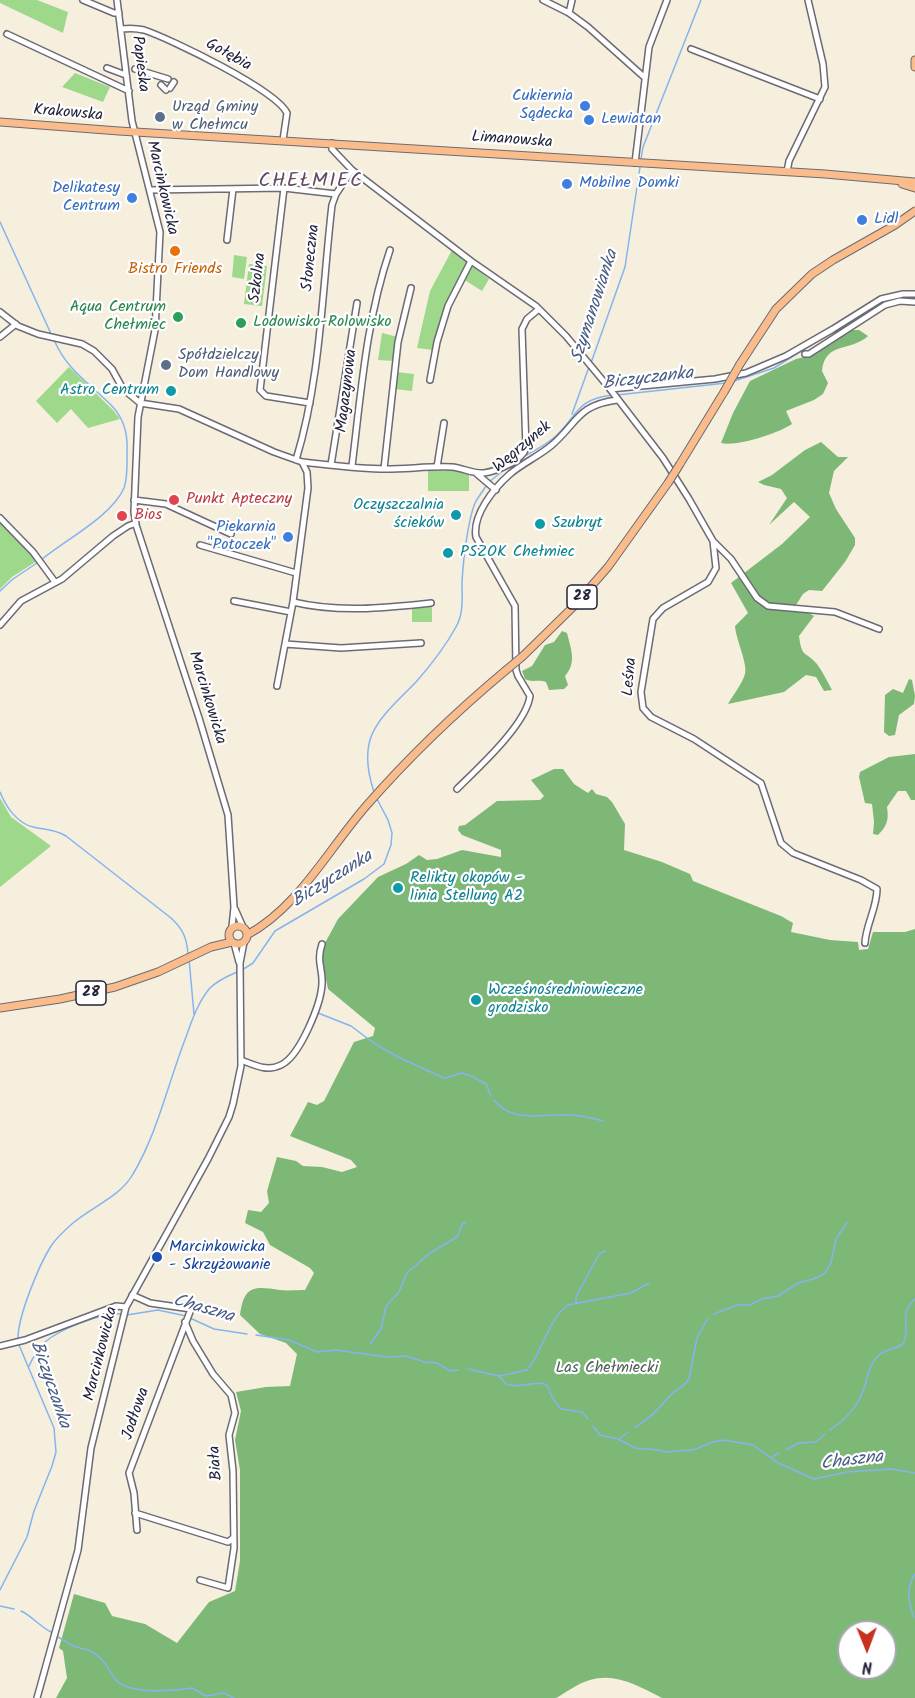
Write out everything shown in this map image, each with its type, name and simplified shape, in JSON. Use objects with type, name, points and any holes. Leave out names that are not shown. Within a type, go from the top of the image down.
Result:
[{"type":"main road","points":[[915,60],[915,68]]},
{"type":"main road","name":"Krakowska","points":[[0,122],[134,132]]},
{"type":"main road","name":"Limanowska","points":[[134,132],[787,172],[915,182]]},
{"type":"main road","name":"Limanowska","points":[[889,179],[915,188]]},
{"type":"main road","name":"28","points":[[0,1008],[105,990],[131,982],[211,947],[233,942],[275,917],[292,901],[368,803],[385,785],[472,699],[523,656],[573,607],[608,567],[668,483],[776,309],[812,274],[889,228],[914,209]]},
{"type":"main road","points":[[233,942],[230,930],[236,926],[245,933]]},
{"type":"main road","name":"28","points":[[211,947],[230,930]]},
{"type":"street","points":[[83,0],[119,13]]},
{"type":"street","name":"Papieska","points":[[117,0],[134,132]]},
{"type":"street","points":[[543,0],[569,13],[597,34],[640,76],[644,77]]},
{"type":"street","points":[[569,13],[572,0]]},
{"type":"street","points":[[634,163],[649,47],[667,0]]},
{"type":"street","points":[[787,172],[789,161],[820,99],[826,81],[808,0]]},
{"type":"street","name":"Gołębia","points":[[121,29],[133,28],[154,34],[219,65],[277,100],[287,113],[283,140]]},
{"type":"street","points":[[7,34],[129,91]]},
{"type":"street","points":[[691,49],[820,99]]},
{"type":"street","points":[[107,68],[123,74]]},
{"type":"street","points":[[135,69],[171,80],[166,88]]},
{"type":"street","name":"Marcinkowicka","points":[[134,132],[160,232],[154,330],[140,403],[134,500],[136,523],[228,815],[234,907],[230,930]]},
{"type":"street","name":"Leśna","points":[[332,143],[332,149],[352,170],[471,261],[539,309],[566,336],[611,390],[663,458],[713,541],[716,568],[708,582],[663,608],[651,623],[641,692],[644,708],[651,717],[694,739],[760,783],[781,843],[793,853],[861,880],[877,889],[876,904],[866,933],[866,943]]},
{"type":"street","name":"Słoneczna","points":[[299,461],[310,403],[332,205],[336,194],[352,170]]},
{"type":"street","points":[[150,190],[284,188],[336,194]]},
{"type":"street","name":"Szkolna","points":[[284,188],[261,390],[266,396],[310,403]]},
{"type":"street","points":[[227,240],[233,189]]},
{"type":"street","name":"Magazynowa","points":[[352,466],[369,335],[382,274],[390,250]]},
{"type":"street","points":[[430,380],[437,342],[448,306],[471,261]]},
{"type":"street","points":[[384,469],[398,342],[411,288]]},
{"type":"street","points":[[611,390],[715,379],[746,373],[786,356],[872,303],[890,295],[915,294]]},
{"type":"street","points":[[805,354],[809,354],[885,305],[900,301],[915,302]]},
{"type":"street","name":"Magazynowa","points":[[331,465],[357,303]]},
{"type":"street","points":[[477,474],[487,473],[506,465],[524,454],[526,448],[522,329],[527,319],[539,309]]},
{"type":"street","points":[[0,312],[16,324],[53,339],[82,344],[94,351],[112,369],[123,389],[140,403],[179,409],[299,461],[384,469],[437,467],[464,469],[477,474],[495,489]]},
{"type":"street","points":[[0,337],[16,324]]},
{"type":"street","name":"Węgrzynek","points":[[457,789],[499,746],[526,711],[530,696],[516,670],[515,606],[475,534],[479,515],[495,489],[509,475],[551,446],[588,408],[617,400]]},
{"type":"street","points":[[437,467],[444,423]]},
{"type":"street","points":[[277,686],[293,602],[308,488],[307,472],[299,461]]},
{"type":"street","points":[[134,500],[166,504],[231,534]]},
{"type":"street","points":[[0,518],[56,582]]},
{"type":"street","points":[[0,625],[21,601],[62,579],[123,529],[136,523]]},
{"type":"street","points":[[713,541],[731,559],[757,598],[768,606],[835,612],[879,628]]},
{"type":"street","points":[[200,545],[296,573]]},
{"type":"street","points":[[234,601],[291,612]]},
{"type":"street","points":[[293,602],[333,609],[366,609],[431,603]]},
{"type":"street","points":[[285,644],[341,648],[421,643]]},
{"type":"street","name":"Marcinkowicka","points":[[37,1698],[78,1550],[91,1448],[125,1312],[132,1294],[208,1159],[229,1117],[235,1096],[241,1060],[240,963],[245,933],[234,907]]},
{"type":"street","name":"Marcinkowicka","points":[[233,942],[240,963]]},
{"type":"street","points":[[241,1060],[266,1068],[276,1066],[286,1062],[301,1043],[316,1011],[321,991],[319,963],[322,944]]},
{"type":"street","points":[[132,1294],[188,1316]]},
{"type":"street","points":[[0,1346],[25,1340],[116,1306],[125,1312]]},
{"type":"street","name":"Jodłowa","points":[[137,1530],[129,1473],[188,1316]]},
{"type":"street","name":"Biała","points":[[188,1316],[194,1341],[213,1374],[231,1395],[236,1413],[229,1436],[234,1562],[228,1588],[200,1580]]},
{"type":"street","points":[[135,1513],[228,1542],[233,1538]]},
{"type":"green space","points":[[0,0],[37,0],[68,12],[63,33],[0,3]]},
{"type":"green space","points":[[75,73],[110,87],[103,102],[62,87]]},
{"type":"green space","points":[[452,250],[468,262],[433,350],[417,348],[430,291]]},
{"type":"green space","points":[[234,255],[247,257],[244,279],[232,277]]},
{"type":"green space","points":[[249,264],[267,266],[262,306],[244,304]]},
{"type":"green space","points":[[472,266],[489,279],[482,291],[463,279]]},
{"type":"green space","points":[[852,330],[859,330],[868,336],[828,355],[822,371],[828,383],[823,394],[786,411],[792,424],[758,438],[737,443],[721,443],[733,413],[750,381],[796,359],[813,355]]},
{"type":"green space","points":[[382,333],[398,337],[394,361],[378,360]]},
{"type":"green space","points":[[69,367],[120,419],[88,428],[71,409],[57,423],[36,401]]},
{"type":"green space","points":[[396,372],[414,374],[412,391],[394,389]]},
{"type":"green space","points":[[821,442],[838,457],[848,457],[834,471],[829,493],[836,509],[855,538],[855,545],[822,591],[809,590],[803,594],[796,605],[814,616],[799,636],[800,643],[803,651],[819,667],[832,690],[824,691],[816,677],[806,675],[784,692],[728,704],[745,674],[745,664],[735,626],[748,613],[731,583],[782,544],[810,517],[794,502],[769,525],[787,498],[781,489],[758,482],[772,475],[805,450]]},
{"type":"green space","points":[[428,471],[465,471],[469,475],[469,491],[428,491]]},
{"type":"green space","points":[[0,520],[37,561],[12,577],[0,589]]},
{"type":"green space","points":[[432,605],[432,622],[412,622],[412,608]]},
{"type":"green space","points":[[562,631],[567,633],[572,656],[571,666],[565,676],[568,685],[564,689],[549,690],[546,682],[525,679],[522,671],[532,666],[545,645],[554,642]]},
{"type":"green space","points":[[909,679],[912,680],[914,704],[899,715],[895,735],[889,736],[884,732],[885,695],[893,689],[903,693]]},
{"type":"green space","points":[[915,754],[915,800],[911,800],[906,791],[898,791],[887,807],[885,826],[878,835],[873,834],[872,804],[865,803],[860,772],[889,757]]},
{"type":"green space","name":"Las Chełmiecki","points":[[554,769],[563,769],[574,784],[588,793],[592,789],[596,794],[607,797],[612,802],[625,824],[624,850],[662,862],[690,874],[693,881],[781,916],[793,923],[791,932],[830,940],[858,942],[859,950],[868,949],[873,932],[905,932],[915,929],[915,1698],[662,1698],[628,1682],[600,1678],[577,1685],[556,1698],[56,1698],[67,1678],[63,1651],[59,1648],[74,1594],[105,1603],[112,1616],[145,1624],[177,1643],[209,1602],[235,1591],[240,1561],[240,1470],[235,1440],[241,1411],[236,1392],[290,1386],[297,1354],[286,1343],[260,1334],[240,1315],[242,1305],[248,1293],[257,1288],[305,1290],[314,1273],[310,1268],[270,1245],[263,1232],[245,1223],[248,1210],[261,1212],[269,1203],[267,1191],[277,1157],[296,1161],[303,1166],[322,1167],[342,1172],[357,1167],[351,1160],[290,1136],[308,1102],[317,1105],[324,1101],[354,1042],[373,1036],[375,1028],[328,989],[322,960],[325,943],[338,919],[378,877],[419,855],[427,860],[437,859],[462,850],[501,857],[501,850],[462,835],[458,830],[459,826],[465,825],[497,801],[540,800],[544,796],[531,780]]},
{"type":"green space","points":[[0,798],[11,817],[51,846],[0,887]]},
{"type":"waterway","name":"Szymanowianka","points":[[641,159],[643,147],[701,0]]},
{"type":"waterway","name":"Szymanowianka","points":[[591,363],[625,267],[640,167]]},
{"type":"waterway","points":[[0,222],[52,336]]},
{"type":"waterway","name":"Biczyczanka","points":[[898,298],[915,298]]},
{"type":"waterway","name":"Biczyczanka","points":[[734,381],[774,368],[861,314]]},
{"type":"waterway","points":[[41,560],[99,518],[109,508],[124,488],[127,470],[127,438],[119,415],[65,360],[54,340]]},
{"type":"waterway","name":"Szymanowianka","points":[[572,414],[589,367]]},
{"type":"waterway","name":"Biczyczanka","points":[[617,395],[726,383]]},
{"type":"waterway","name":"Biczyczanka","points":[[523,457],[556,436],[585,404],[613,395]]},
{"type":"waterway","name":"Biczyczanka","points":[[489,482],[504,470]]},
{"type":"waterway","name":"Biczyczanka","points":[[374,792],[367,756],[369,742],[382,718],[416,682],[447,642],[459,622],[468,529],[473,508],[486,486]]},
{"type":"waterway","points":[[0,591],[37,563]]},
{"type":"waterway","points":[[0,792],[9,809],[22,822],[66,836],[171,918],[184,934],[188,955]]},
{"type":"waterway","name":"Biczyczanka","points":[[242,970],[253,963],[275,931],[364,879],[384,864],[391,845],[392,833],[377,799]]},
{"type":"waterway","points":[[189,959],[194,1014]]},
{"type":"waterway","name":"Biczyczanka","points":[[18,1340],[21,1319],[30,1292],[51,1246],[73,1223],[114,1195],[128,1182],[142,1158],[156,1124],[199,1005],[213,985],[237,972]]},
{"type":"waterway","points":[[318,1013],[351,1026],[375,1044],[398,1057],[442,1077],[462,1073],[471,1076],[486,1084],[491,1096]]},
{"type":"waterway","points":[[494,1100],[509,1112],[525,1116],[571,1115],[603,1121]]},
{"type":"waterway","points":[[370,1344],[381,1329],[386,1306],[399,1292],[407,1273],[430,1253],[457,1237],[462,1224],[466,1222]]},
{"type":"waterway","points":[[714,1314],[737,1305],[750,1305],[762,1299],[778,1296],[798,1283],[824,1274],[831,1263],[836,1239],[847,1223]]},
{"type":"waterway","points":[[576,1303],[576,1297],[599,1254],[605,1251]]},
{"type":"waterway","points":[[499,1376],[527,1370],[555,1320],[568,1305],[631,1293],[649,1283]]},
{"type":"waterway","points":[[830,1430],[843,1420],[857,1403],[875,1359],[884,1352],[903,1344],[907,1311],[915,1299]]},
{"type":"waterway","name":"Chaszna","points":[[127,1315],[158,1310],[186,1316]]},
{"type":"waterway","name":"Chaszna","points":[[29,1366],[42,1345],[52,1337],[82,1322],[122,1314]]},
{"type":"waterway","name":"Chaszna","points":[[190,1318],[214,1329],[247,1334]]},
{"type":"waterway","points":[[635,1427],[650,1417],[689,1379],[697,1338],[708,1318]]},
{"type":"waterway","name":"Chaszna","points":[[256,1335],[289,1340],[317,1352],[335,1350],[388,1357],[407,1356],[424,1362],[437,1363],[450,1371],[458,1370]]},
{"type":"waterway","name":"Biczyczanka","points":[[0,1590],[27,1537],[56,1452],[54,1428],[19,1345]]},
{"type":"waterway","name":"Chaszna","points":[[468,1369],[499,1376],[506,1384],[514,1386],[540,1383],[547,1385],[553,1399],[561,1409],[582,1412],[588,1419]]},
{"type":"waterway","name":"Chaszna","points":[[593,1426],[600,1435],[618,1439],[635,1448],[665,1452],[693,1450],[724,1440],[753,1445],[778,1463],[814,1479],[847,1472],[891,1469],[915,1473]]},
{"type":"waterway","points":[[619,1439],[628,1432]]},
{"type":"waterway","points":[[786,1450],[798,1443],[816,1442],[825,1434]]},
{"type":"waterway","points":[[772,1457],[779,1453]]},
{"type":"waterway","points":[[914,1617],[909,1595],[915,1574]]},
{"type":"waterway","points":[[0,1606],[14,1609]]},
{"type":"waterway","points":[[21,1611],[51,1632]]},
{"type":"waterway","points":[[58,1637],[97,1656],[122,1685],[152,1691],[192,1688],[206,1696],[224,1693],[234,1698]]},
{"type":"place","name":"Cukiernia Sądecka","points":[[585,106]]},
{"type":"place","name":"Urząd Gminy w Chełmcu","points":[[160,117]]},
{"type":"place","name":"Lewiatan","points":[[589,120]]},
{"type":"place","name":"Mobilne Domki","points":[[567,184]]},
{"type":"place","name":"Delikatesy Centrum","points":[[132,198]]},
{"type":"place","name":"Lidl","points":[[862,220]]},
{"type":"place","name":"Bistro Friends","points":[[175,251]]},
{"type":"place","name":"Aqua Centrum Chełmiec","points":[[178,317]]},
{"type":"place","name":"Lodowisko-Rolowisko","points":[[241,323]]},
{"type":"place","name":"Spółdzielczy Dom Handlowy","points":[[166,365]]},
{"type":"place","name":"Astro Centrum","points":[[171,391]]},
{"type":"place","name":"Punkt Apteczny","points":[[174,500]]},
{"type":"place","name":"Oczyszczalnia ścieków","points":[[456,515]]},
{"type":"place","name":"Bios","points":[[122,516]]},
{"type":"place","name":"Szubryt","points":[[540,524]]},
{"type":"place","name":"Piekarnia \"Potoczek\"","points":[[288,537]]},
{"type":"place","name":"PSZOK Chełmiec","points":[[448,553]]},
{"type":"place","name":"Relikty okopów - linia Stellung A2","points":[[398,888]]},
{"type":"place","name":"Wcześnośredniowieczne grodzisko","points":[[476,1000]]},
{"type":"place","name":"Marcinkowicka - Skrzyżowanie","points":[[157,1257]]},
{"type":"district","name":"CHEŁMIEC","points":[[311,183]]}]
